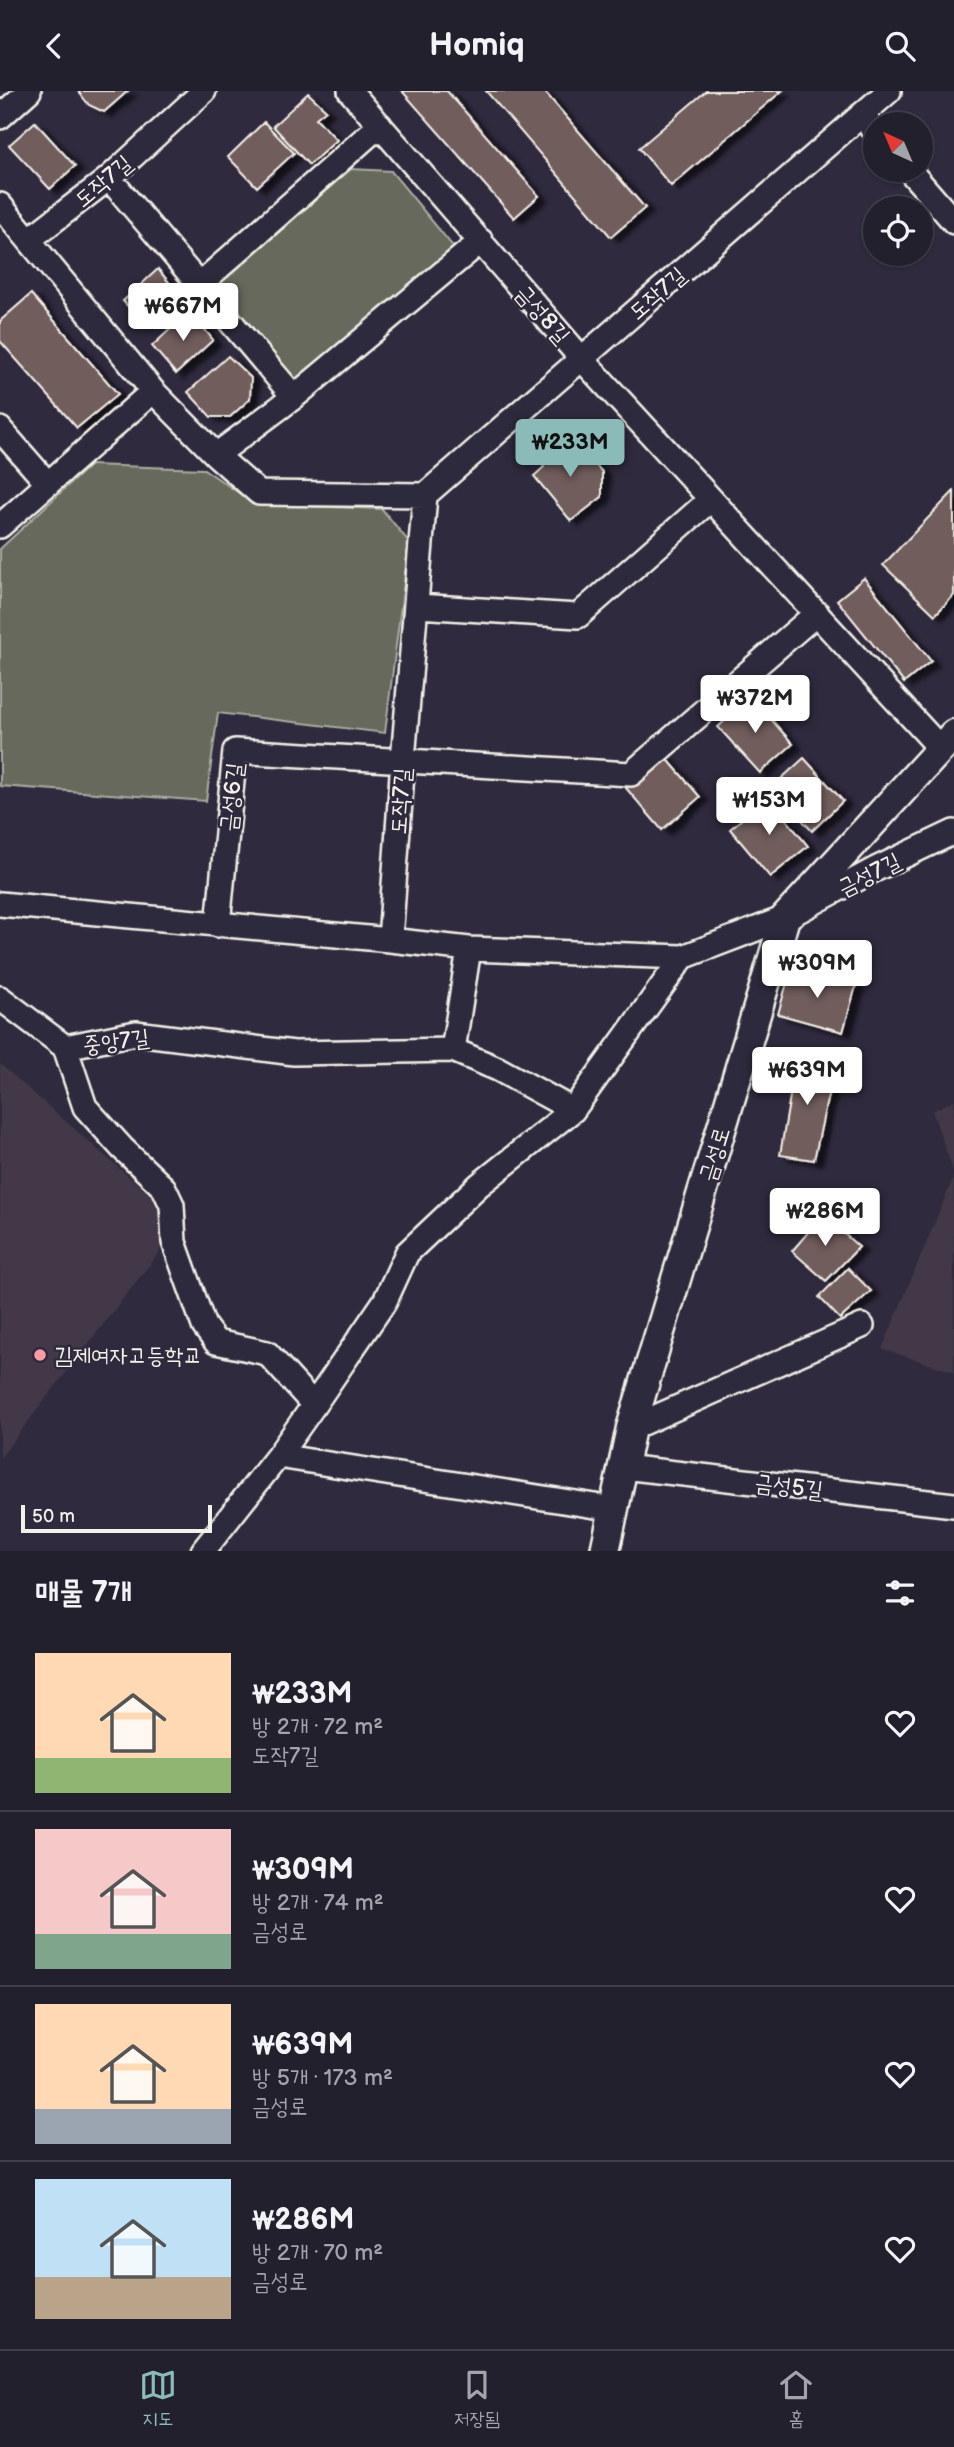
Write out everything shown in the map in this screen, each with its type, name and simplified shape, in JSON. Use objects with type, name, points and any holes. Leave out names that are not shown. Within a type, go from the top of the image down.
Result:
[{"type":"street","points":[[0,117],[29,91]]},
{"type":"street","name":"도작7길","points":[[30,239],[109,178],[204,91]]},
{"type":"street","name":"금성8길","points":[[350,91],[581,358],[710,500],[817,613],[947,741]]},
{"type":"street","name":"도작7길","points":[[875,112],[889,91]]},
{"type":"street","points":[[199,285],[380,125]]},
{"type":"street","name":"도작7길","points":[[390,940],[425,495],[581,358],[863,127]]},
{"type":"street","points":[[109,178],[294,397]]},
{"type":"street","points":[[919,182],[954,222]]},
{"type":"street","points":[[0,205],[153,391],[216,455],[259,493],[425,495]]},
{"type":"street","points":[[216,455],[294,397],[481,241]]},
{"type":"street","points":[[0,527],[153,391]]},
{"type":"street","points":[[0,429],[48,484]]},
{"type":"street","points":[[417,606],[578,616],[710,500]]},
{"type":"street","points":[[403,760],[631,774],[817,613]]},
{"type":"street","name":"금성로","points":[[605,1551],[631,1428],[785,918],[947,741]]},
{"type":"street","name":"금성6길","points":[[218,925],[235,751],[403,760]]},
{"type":"street","name":"금성7길","points":[[785,918],[876,869],[954,832]]},
{"type":"street","points":[[0,904],[469,949],[683,957],[785,918]]},
{"type":"street","points":[[453,1050],[469,949]]},
{"type":"street","points":[[209,1550],[385,1301],[407,1253],[479,1185],[573,1110],[683,957]]},
{"type":"street","points":[[0,998],[65,1047]]},
{"type":"street","name":"중앙7길","points":[[314,1405],[267,1353],[216,1342],[204,1326],[174,1242],[172,1205],[164,1188],[122,1149],[85,1107],[65,1047],[136,1033],[294,1053],[453,1050],[498,1069],[573,1110]]},
{"type":"street","points":[[631,1428],[862,1326]]},
{"type":"street","points":[[278,1455],[614,1509]]},
{"type":"street","name":"금성5길","points":[[624,1467],[954,1505]]},
{"type":"shaded area","name":"김제여자고등학교","points":[[0,1064],[160,1204],[160,1251],[0,1458]]},
{"type":"shaded area","points":[[954,1100],[954,1173],[932,1111]]},
{"type":"shaded area","points":[[954,1176],[954,1372],[882,1349]]},
{"type":"green space","points":[[351,169],[391,171],[456,250],[295,380],[218,285]]},
{"type":"green space","points":[[90,465],[204,469],[255,504],[382,509],[409,542],[385,733],[218,713],[206,801],[0,786],[0,549]]},
{"type":"building","points":[[78,91],[128,91],[104,112],[89,105]]},
{"type":"building","points":[[402,91],[447,91],[539,196],[514,218]]},
{"type":"building","points":[[486,91],[544,91],[645,208],[611,237]]},
{"type":"building","points":[[706,91],[782,91],[671,186],[639,148]]},
{"type":"building","points":[[308,93],[326,110],[316,118],[337,140],[309,165],[273,126]]},
{"type":"building","points":[[35,122],[75,166],[50,189],[9,145]]},
{"type":"building","points":[[264,122],[294,153],[257,187],[228,157]]},
{"type":"building","points":[[158,269],[176,291],[142,322],[123,301]]},
{"type":"building","points":[[31,294],[118,394],[77,428],[0,341],[0,321]]},
{"type":"building","points":[[190,311],[213,340],[176,374],[152,346]]},
{"type":"building","points":[[228,356],[251,378],[250,399],[230,417],[211,417],[188,392]]},
{"type":"building","points":[[572,439],[602,472],[602,497],[571,521],[534,476],[544,467],[540,453],[551,443],[560,450]]},
{"type":"building","points":[[954,491],[954,595],[935,615],[883,565]]},
{"type":"building","points":[[864,578],[931,661],[904,683],[837,600]]},
{"type":"building","points":[[751,697],[793,744],[760,773],[718,727]]},
{"type":"building","points":[[664,755],[700,797],[662,830],[626,788]]},
{"type":"building","points":[[804,758],[843,801],[812,831],[772,787]]},
{"type":"building","points":[[768,797],[808,846],[770,877],[730,829]]},
{"type":"building","points":[[791,969],[856,986],[843,1032],[778,1014]]},
{"type":"building","points":[[797,1055],[835,1063],[814,1160],[780,1155]]},
{"type":"building","points":[[823,1215],[859,1247],[826,1281],[792,1251]]},
{"type":"building","points":[[848,1268],[871,1291],[840,1319],[819,1297]]},
{"type":"place","name":"김제여자고등학교","points":[[40,1355]]}]
